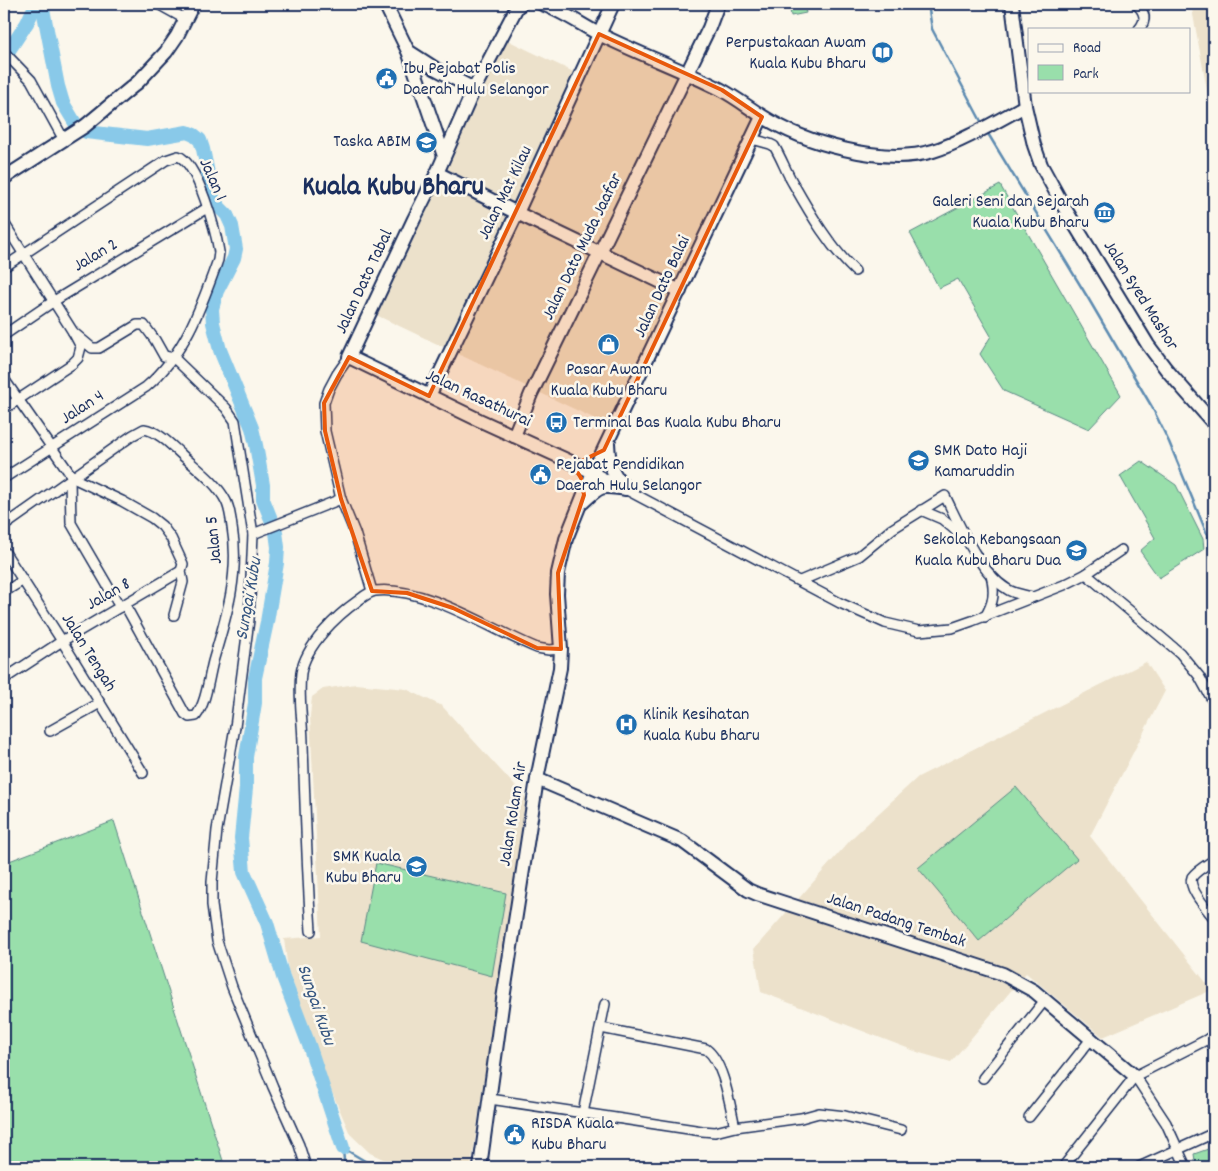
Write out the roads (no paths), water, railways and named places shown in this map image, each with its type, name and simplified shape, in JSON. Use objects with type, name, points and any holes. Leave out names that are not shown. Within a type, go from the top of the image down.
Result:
[{"type":"street","points":[[158,4],[185,19]]},
{"type":"street","points":[[4,178],[93,120],[138,82],[166,52],[193,4]]},
{"type":"street","points":[[385,4],[408,51],[444,156]]},
{"type":"street","points":[[542,4],[599,34],[687,73],[741,102],[762,117],[813,141],[866,154],[900,155],[932,151],[976,132],[1025,106]]},
{"type":"street","name":"Jalan Mat Kilau","points":[[429,396],[517,214],[613,4]]},
{"type":"street","name":"Jalan Dato Muda Jaafar","points":[[514,436],[532,394],[709,28],[718,4]]},
{"type":"street","name":"Jalan Syed Mashor","points":[[1012,4],[1024,62],[1025,106],[1034,145],[1041,165],[1064,207],[1148,345],[1166,369],[1214,424]]},
{"type":"street","points":[[1136,4],[1145,16],[1145,22],[1140,28]]},
{"type":"street","name":"Jalan Dato Tabal","points":[[349,357],[415,215],[437,173],[474,89],[519,5]]},
{"type":"street","points":[[408,51],[436,69],[474,89]]},
{"type":"street","points":[[4,52],[31,80],[64,140]]},
{"type":"street","points":[[421,88],[436,69]]},
{"type":"street","points":[[454,78],[484,70]]},
{"type":"street","name":"Jalan Dato Balai","points":[[593,472],[762,117]]},
{"type":"street","points":[[752,139],[774,146],[793,184],[814,218],[840,256],[854,271]]},
{"type":"street","name":"Jalan 1","points":[[4,267],[174,156],[182,157],[187,161],[195,176],[207,208],[219,252],[218,260],[196,320],[174,358]]},
{"type":"street","points":[[437,173],[517,214],[680,291]]},
{"type":"street","name":"Jalan 2","points":[[4,335],[54,301],[207,208]]},
{"type":"street","points":[[4,222],[81,347],[78,358],[4,409]]},
{"type":"street","points":[[73,332],[92,348],[99,348],[137,325],[144,325],[164,356],[174,358],[226,408],[235,421],[253,534],[249,620],[235,727],[217,830],[212,882],[212,905],[217,941],[232,987],[273,1087],[299,1144],[306,1167]]},
{"type":"street","points":[[349,357],[337,374],[324,403],[325,431],[341,499],[355,533],[372,591]]},
{"type":"street","name":"Jalan Rasathurai","points":[[349,357],[593,472]]},
{"type":"street","name":"Jalan 4","points":[[4,478],[146,387],[174,358]]},
{"type":"street","points":[[4,379],[71,479],[71,523],[122,606]]},
{"type":"street","name":"Jalan 5","points":[[4,526],[141,430],[147,429],[165,440],[204,475],[225,500],[230,513],[234,537],[234,570],[231,594],[203,700],[196,716],[189,717],[186,714],[122,606]]},
{"type":"street","points":[[581,500],[581,478],[574,463],[606,446],[610,465],[616,479],[626,490]]},
{"type":"street","points":[[593,472],[840,603],[899,628],[934,631],[952,628],[985,617],[1064,585],[1086,574],[1121,550]]},
{"type":"street","name":"Jalan Kolam Air","points":[[480,1167],[503,999],[537,779],[560,668],[558,573],[566,539],[593,472]]},
{"type":"street","points":[[71,479],[122,501],[162,526],[171,538],[183,564],[181,571],[183,582],[174,616]]},
{"type":"street","points":[[581,500],[605,486],[626,490]]},
{"type":"street","points":[[800,581],[859,556],[892,529],[945,496],[965,538],[991,575],[1014,593],[1032,597]]},
{"type":"street","points":[[253,534],[341,499]]},
{"type":"street","points":[[921,510],[942,519],[965,538]]},
{"type":"street","name":"Jalan Tengah","points":[[4,551],[143,773]]},
{"type":"street","name":"Jalan 8","points":[[4,679],[62,641],[181,571]]},
{"type":"street","points":[[1086,574],[1185,658],[1206,686],[1214,703]]},
{"type":"street","points":[[985,617],[994,597],[991,575]]},
{"type":"street","points":[[4,592],[22,581]]},
{"type":"street","points":[[311,930],[300,695],[305,662],[319,638],[344,612],[372,591],[397,592],[453,608],[537,648],[561,649]]},
{"type":"street","points":[[50,731],[100,703]]},
{"type":"street","name":"Jalan Padang Tembak","points":[[537,779],[682,841],[748,890],[757,894],[1003,974],[1034,991],[1135,1076],[1166,1123],[1186,1167]]},
{"type":"street","points":[[1214,860],[1193,876],[1192,881],[1195,892],[1214,918]]},
{"type":"street","points":[[983,1078],[1046,1000]]},
{"type":"street","points":[[583,1113],[605,1004]]},
{"type":"street","points":[[601,1028],[706,1050],[711,1053],[720,1069],[736,1127]]},
{"type":"street","points":[[1063,1167],[1135,1076],[1212,1037],[1214,1050]]},
{"type":"street","points":[[1029,1117],[1091,1039]]},
{"type":"street","points":[[490,1098],[702,1132],[715,1132],[736,1127],[801,1118],[819,1113],[845,1116],[901,1130]]},
{"type":"street","points":[[1139,1167],[1214,1133]]},
{"type":"waterway","points":[[4,58],[27,23],[36,4]]},
{"type":"waterway","name":"Sungai Kubu","points":[[42,4],[58,86],[63,103],[75,123]]},
{"type":"waterway","points":[[928,4],[932,29],[983,125]]},
{"type":"waterway","name":"Sungai Kubu","points":[[86,132],[147,139],[187,132],[194,135],[200,140],[203,149],[213,198],[227,215],[232,226],[236,249],[234,258],[217,291],[212,309],[213,323],[220,350],[252,428],[263,485],[263,499],[276,532],[278,547],[267,622],[255,678],[255,703],[246,757],[246,788],[241,838],[244,872],[267,923],[283,977],[309,1045],[343,1148]]},
{"type":"waterway","points":[[987,132],[1152,407],[1169,442],[1207,534],[1214,568]]},
{"type":"waterway","name":"Sungai Kubu","points":[[343,1148],[375,1167]]},
{"type":"waterway","points":[[343,1148],[344,1161],[347,1167]]},
{"type":"place","name":"Perpustakaan Awam Kuala Kubu Bharu","points":[[882,53]]},
{"type":"place","name":"Ibu Pejabat Polis Daerah Hulu Selangor","points":[[387,79]]},
{"type":"place","name":"Taska ABIM","points":[[427,142]]},
{"type":"place","name":"Galeri Seni dan Sejarah Kuala Kubu Bharu","points":[[1105,212]]},
{"type":"place","name":"Pasar Awam Kuala Kubu Bharu","points":[[609,345]]},
{"type":"place","name":"Terminal Bas Kuala Kubu Bharu","points":[[557,423]]},
{"type":"place","name":"SMK Dato Haji Kamaruddin","points":[[918,461]]},
{"type":"place","name":"Pejabat Pendidikan Daerah Hulu Selangor","points":[[540,475]]},
{"type":"place","name":"Sekolah Kebangsaan Kuala Kubu Bharu Dua","points":[[1077,550]]},
{"type":"place","name":"Klinik Kesihatan Kuala Kubu Bharu","points":[[627,725]]},
{"type":"place","name":"SMK Kuala Kubu Bharu","points":[[417,867]]},
{"type":"place","name":"RISDA Kuala Kubu Bharu","points":[[515,1134]]},
{"type":"district","name":"Kuala Kubu Bharu","points":[[393,189]]}]
